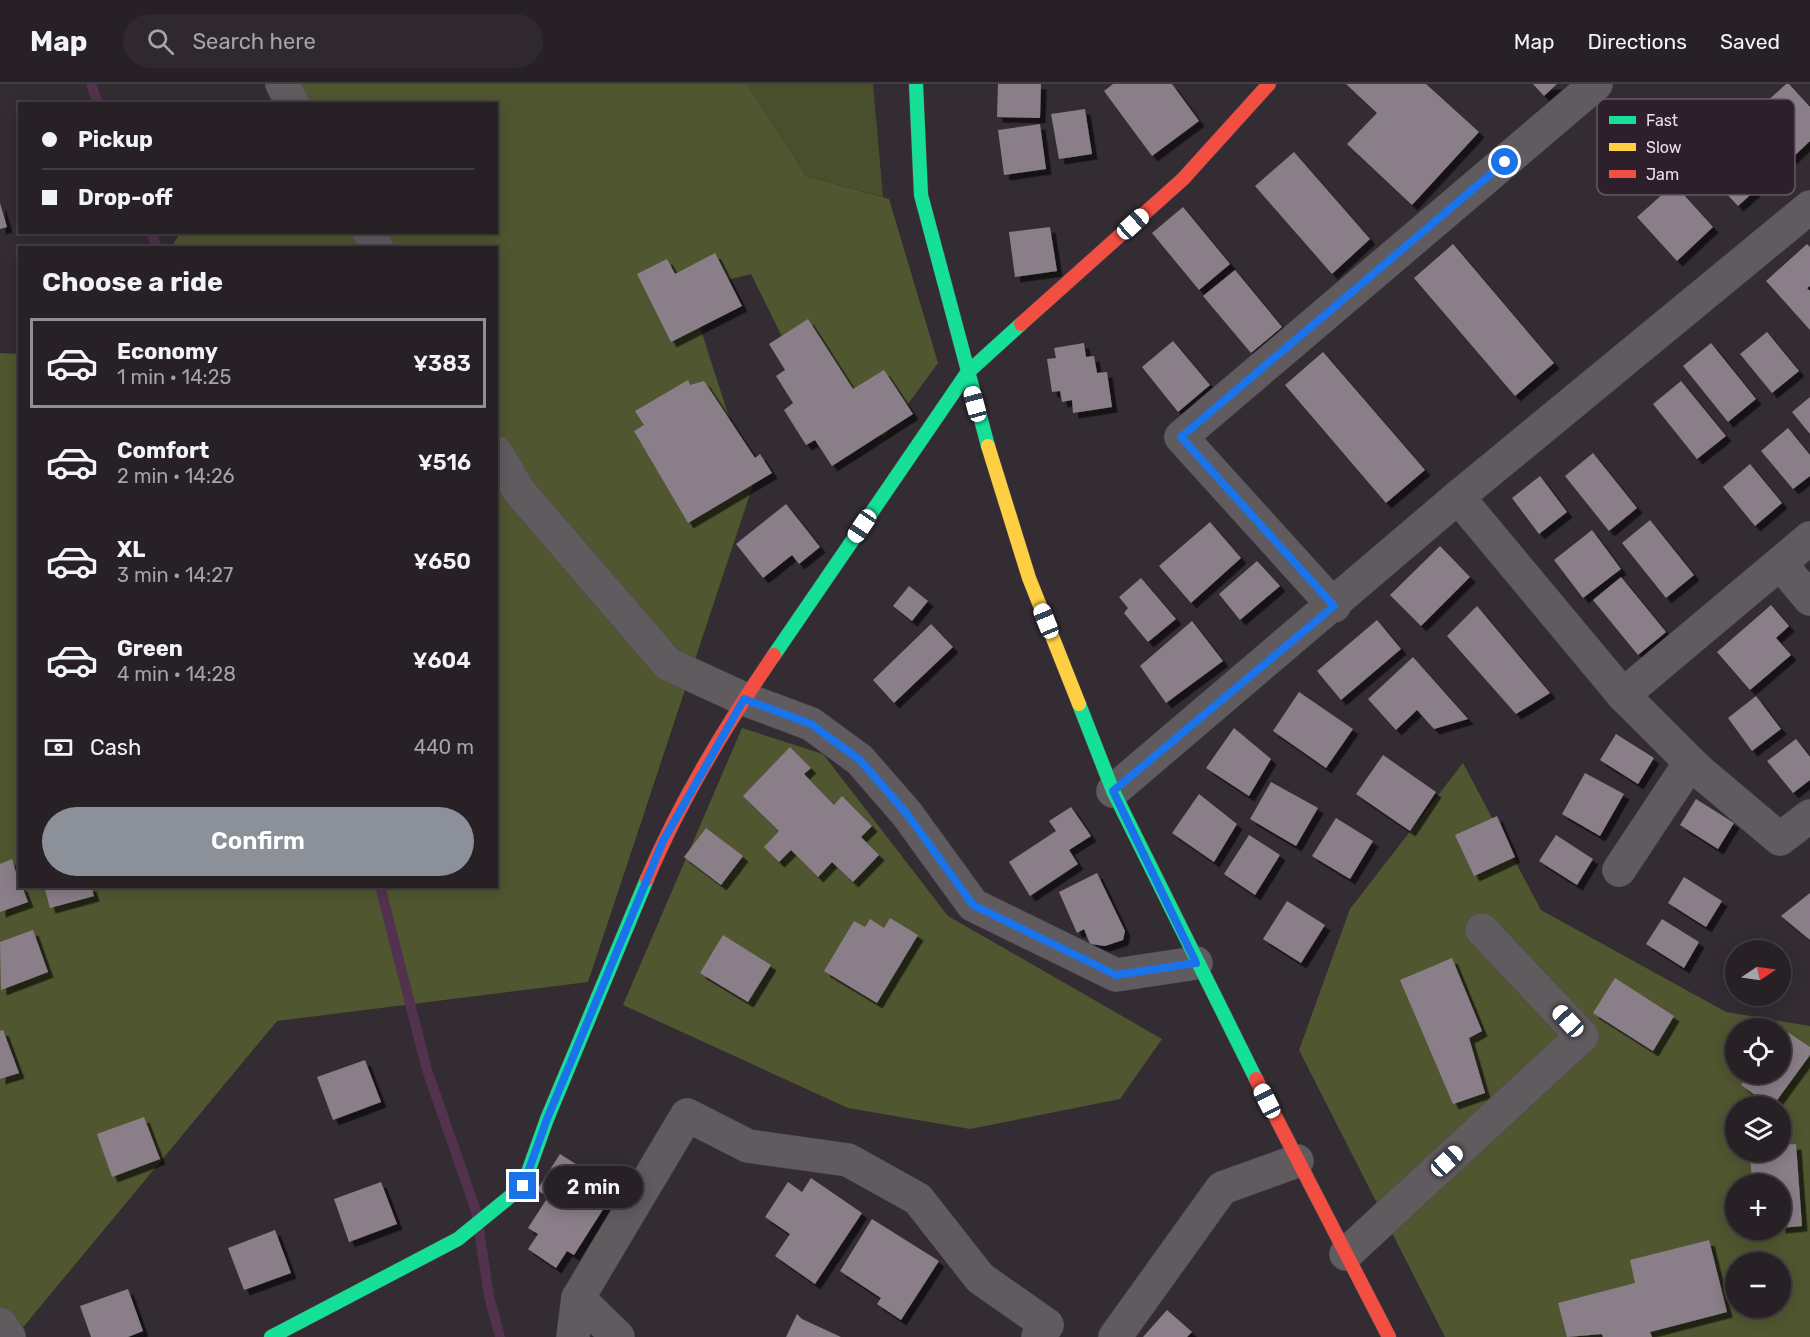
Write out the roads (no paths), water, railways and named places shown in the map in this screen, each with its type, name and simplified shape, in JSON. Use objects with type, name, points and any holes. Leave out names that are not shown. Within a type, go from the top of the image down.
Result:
[{"type":"street","points":[[282,84],[292,102]]},
{"type":"street","points":[[916,84],[921,195],[967,373],[1029,578],[1113,791],[1196,963],[1389,1337]]},
{"type":"street","points":[[271,1337],[458,1239],[523,1186],[547,1119],[663,841],[744,699],[967,373],[1183,179],[1269,84]]},
{"type":"street","points":[[1334,606],[1181,437],[1596,84]]},
{"type":"street","points":[[1113,791],[1334,606],[1458,497],[1810,207]]},
{"type":"street","points":[[498,455],[519,491],[668,664],[744,699],[811,724],[860,760],[907,814],[973,905],[1116,975],[1196,963]]},
{"type":"street","points":[[1458,497],[1623,695],[1690,763],[1780,839],[1810,816]]},
{"type":"street","points":[[1623,695],[1810,538]]},
{"type":"street","points":[[1780,563],[1810,599]]},
{"type":"street","points":[[1619,870],[1690,763]]},
{"type":"street","points":[[1346,1254],[1582,1036],[1482,930]]},
{"type":"street","points":[[573,1337],[578,1298],[687,1114],[748,1146],[848,1160],[918,1199],[980,1278],[1049,1333]]},
{"type":"street","points":[[1115,1337],[1222,1188],[1297,1161]]},
{"type":"street","points":[[578,1298],[618,1337]]},
{"type":"street","points":[[0,1324],[9,1337]]},
{"type":"waterway","points":[[91,84],[97,102]]},
{"type":"waterway","points":[[152,234],[156,246]]},
{"type":"waterway","points":[[381,888],[427,1070],[476,1211],[489,1296],[500,1337]]}]
